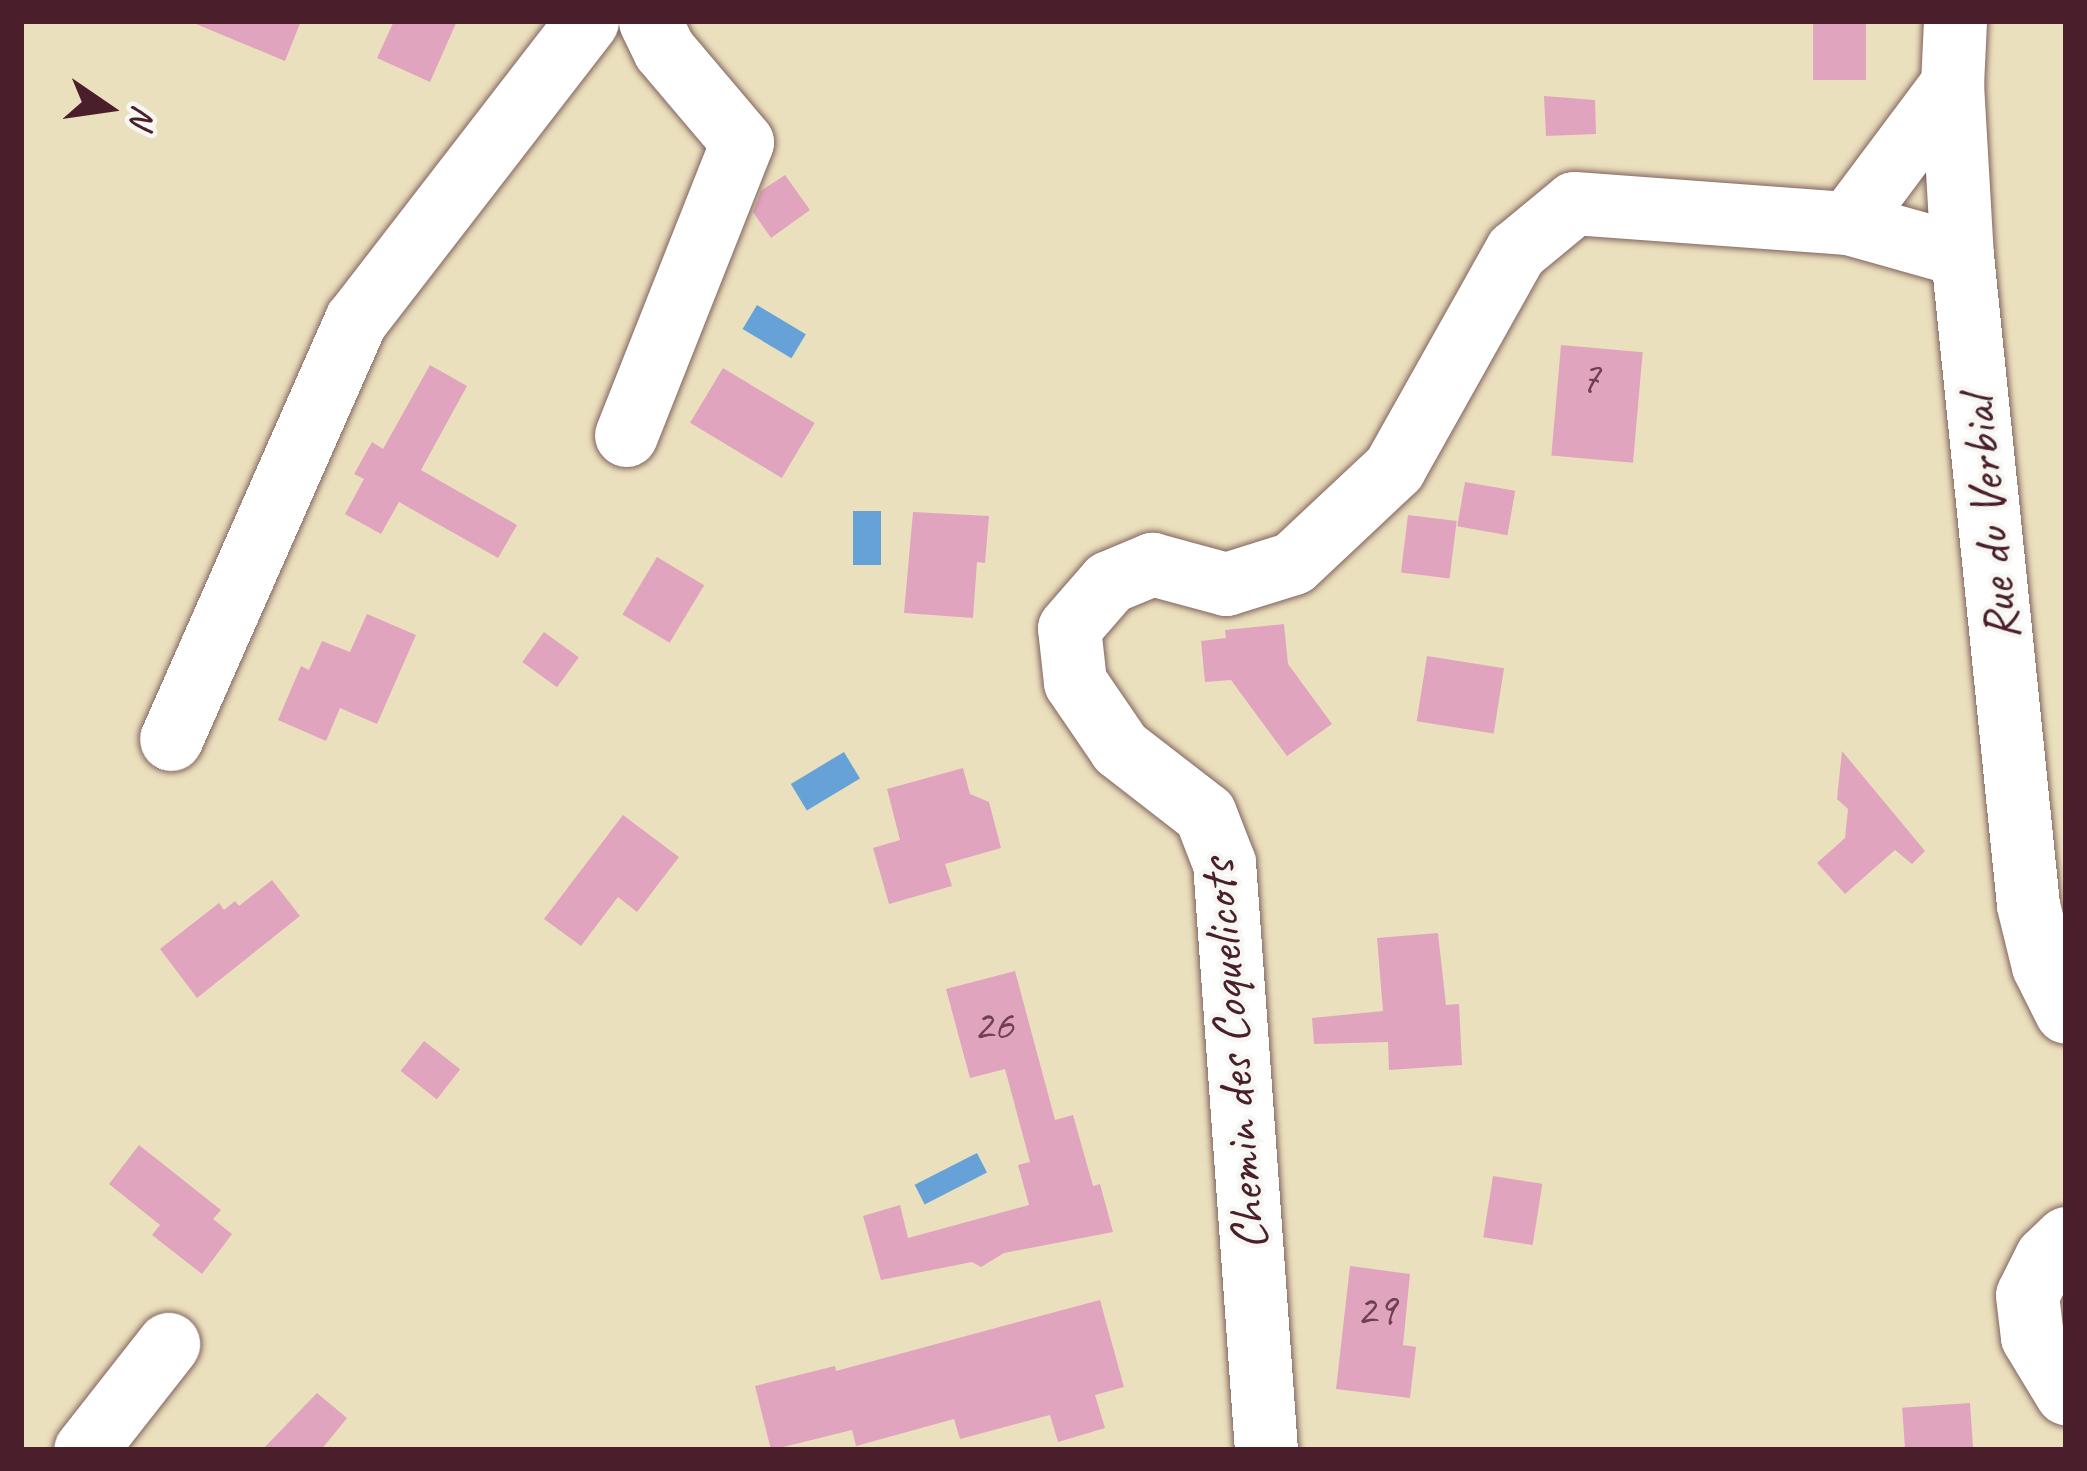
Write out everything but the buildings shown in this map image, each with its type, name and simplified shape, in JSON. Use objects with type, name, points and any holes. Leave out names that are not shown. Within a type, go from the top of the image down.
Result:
[{"type":"street","points":[[171,739],[356,320],[586,21]]},
{"type":"street","points":[[626,435],[742,142],[664,50],[650,21]]},
{"type":"street","name":"Rue du Verbial","points":[[1955,21],[1952,84],[1962,255],[2028,905],[2043,966],[2066,1011]]},
{"type":"street","points":[[1848,223],[1952,84]]},
{"type":"street","name":"Chemin des Coquelicots","points":[[1266,1450],[1224,863],[1205,814],[1120,748],[1075,682],[1069,628],[1109,583],[1152,564],[1226,584],[1294,563],[1394,468],[1516,251],[1574,203],[1848,223],[1962,255]]},
{"type":"street","points":[[2066,1238],[2046,1257],[2027,1295],[2032,1337],[2066,1393]]},
{"type":"street","points":[[85,1450],[168,1344]]},
{"type":"water","points":[[757,305],[806,334],[791,358],[743,329]]},
{"type":"water","points":[[853,511],[881,511],[881,565],[853,565]]},
{"type":"water","points":[[844,752],[860,779],[807,811],[791,784]]},
{"type":"water","points":[[977,1153],[987,1173],[925,1204],[915,1185]]}]
